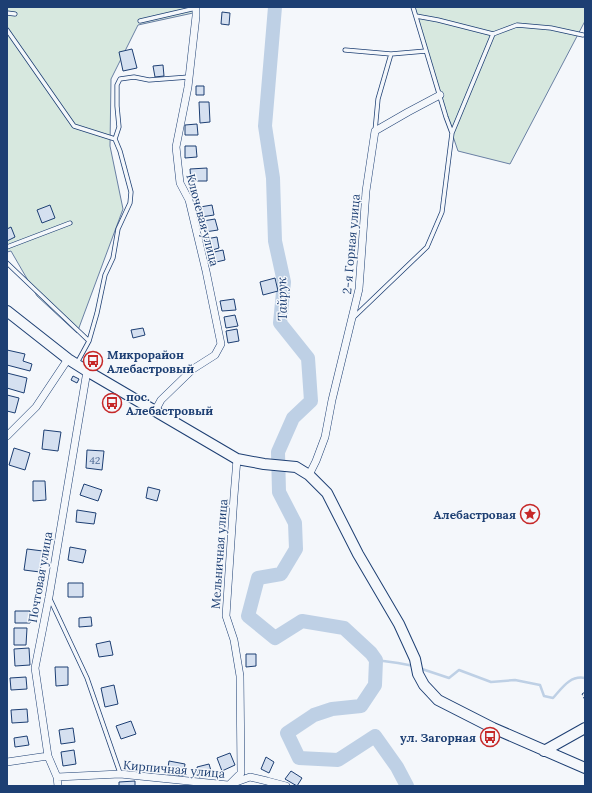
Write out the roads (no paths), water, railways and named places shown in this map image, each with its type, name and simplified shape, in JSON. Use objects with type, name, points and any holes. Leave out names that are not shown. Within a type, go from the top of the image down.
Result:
[{"type":"street","name":"Ключевая улица","points":[[155,411],[161,400],[193,369],[215,355],[221,344],[189,200],[180,184],[176,147],[188,88],[196,7]]},
{"type":"street","points":[[375,131],[440,96]]},
{"type":"street","name":"2-я Горная улица","points":[[309,475],[316,461],[324,437],[359,289],[366,191],[375,131]]},
{"type":"street","points":[[7,311],[72,362],[237,459],[264,464],[296,467],[309,475],[327,493],[358,554],[398,624],[415,659],[418,674],[424,685],[438,700],[493,728],[585,768]]},
{"type":"street","points":[[7,436],[36,407],[72,362]]},
{"type":"street","name":"Почтовая улица","points":[[58,786],[57,777],[48,756],[35,668],[87,371]]},
{"type":"street","name":"Мельничная улица","points":[[228,786],[241,773],[240,676],[234,640],[226,616],[237,459]]},
{"type":"street","points":[[544,750],[585,728]]},
{"type":"street","points":[[7,762],[48,756]]},
{"type":"street","name":"Кирпичная улица","points":[[57,777],[120,774],[228,786],[250,778],[286,786]]},
{"type":"lane","points":[[140,21],[196,7]]},
{"type":"lane","points":[[413,7],[452,133]]},
{"type":"lane","points":[[7,13],[15,14]]},
{"type":"lane","points":[[416,16],[493,34],[517,25],[551,28],[583,34]]},
{"type":"lane","points":[[7,30],[74,126],[115,139]]},
{"type":"lane","points":[[352,319],[427,247],[442,212],[452,133],[493,34]]},
{"type":"lane","points":[[345,50],[391,54],[426,51]]},
{"type":"lane","points":[[375,131],[378,99],[391,54]]},
{"type":"lane","points":[[72,362],[89,341],[105,275],[113,258],[118,229],[130,203],[131,192],[120,151],[115,139],[119,127],[117,85],[120,79],[134,77],[149,80],[189,77]]},
{"type":"lane","points":[[7,247],[70,223]]},
{"type":"lane","points":[[7,264],[89,341]]},
{"type":"lane","points":[[48,597],[87,678],[120,774]]},
{"type":"waterway","name":"Тайрук","points":[[275,7],[265,126],[273,178],[275,241],[284,282],[280,323],[308,358],[311,401],[293,418],[278,452],[279,492],[295,523],[296,549],[281,574],[258,578],[248,616],[275,638],[302,621],[344,628],[371,653],[376,660],[375,685],[361,706],[332,709],[314,715],[287,733],[299,758],[338,760],[375,736],[397,767],[407,786]]},
{"type":"waterway","points":[[376,660],[414,666]]},
{"type":"waterway","points":[[419,668],[449,678],[459,670],[491,682],[515,680],[540,685],[544,696],[553,698],[563,686],[571,680],[575,678],[585,678]]},
{"type":"place","name":"Микрорайон Алебастровый","points":[[93,361]]},
{"type":"place","name":"пос. Алебастровый","points":[[112,403]]},
{"type":"place","name":"Алебастровая","points":[[530,514]]},
{"type":"place","name":"ул. Загорная","points":[[490,737]]}]
